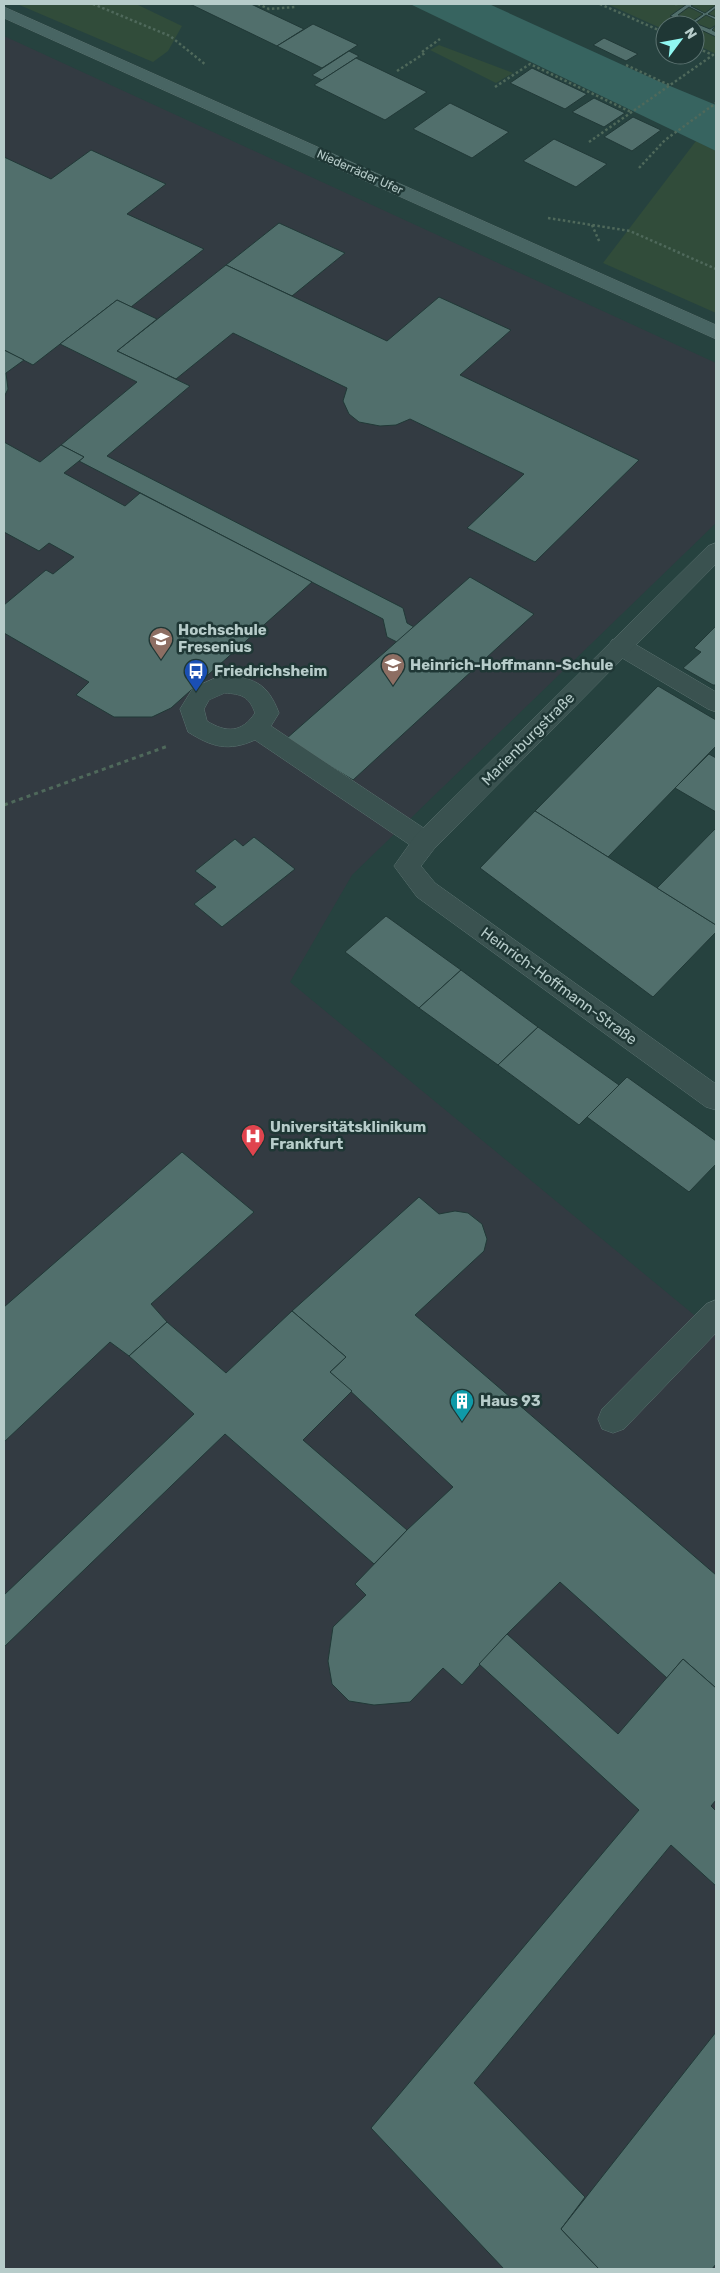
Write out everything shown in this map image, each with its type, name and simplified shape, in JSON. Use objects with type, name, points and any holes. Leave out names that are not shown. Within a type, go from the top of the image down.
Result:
[{"type":"main road","name":"Niederräder Ufer","points":[[4,12],[716,333]]},
{"type":"street","name":"Marienburgstraße","points":[[407,866],[424,842],[716,551]]},
{"type":"street","points":[[620,646],[716,703]]},
{"type":"street","points":[[257,729],[424,842]]},
{"type":"street","name":"Heinrich-Hoffmann-Straße","points":[[407,866],[426,890],[716,1099]]},
{"type":"street","points":[[613,1419],[716,1313]]},
{"type":"path","points":[[258,4],[269,9],[295,7]]},
{"type":"path","points":[[600,4],[655,29]]},
{"type":"path","points":[[396,70],[440,39]]},
{"type":"path","points":[[705,51],[713,55],[705,60]]},
{"type":"path","points":[[494,88],[530,64],[632,111]]},
{"type":"path","points":[[626,65],[669,85]]},
{"type":"path","points":[[589,142],[698,65]]},
{"type":"path","points":[[639,168],[651,151],[716,103]]},
{"type":"path","points":[[592,225],[630,231],[716,269]]},
{"type":"path","points":[[4,806],[176,742]]},
{"type":"shaded area","name":"Universitätsklinikum Frankfurt","points":[[4,36],[716,363],[716,523],[352,875],[290,982],[716,1333],[716,2269],[4,2269]]},
{"type":"green space","points":[[17,4],[136,4],[182,26],[168,51],[153,62]]},
{"type":"green space","points":[[607,4],[716,4],[716,54],[705,49],[705,15],[655,15],[655,26]]},
{"type":"green space","points":[[439,45],[513,73],[496,83],[430,50]]},
{"type":"green space","points":[[696,141],[716,151],[716,313],[603,263]]},
{"type":"water","points":[[410,4],[489,4],[658,81],[716,105],[716,151]]},
{"type":"building","points":[[190,4],[251,4],[304,29],[277,46]]},
{"type":"building","points":[[687,4],[694,4],[691,6],[705,13],[716,5],[716,8],[708,14],[716,17],[716,20],[702,15],[703,14],[689,7],[678,15],[671,15]]},
{"type":"building","points":[[313,24],[358,45],[322,68],[277,46]]},
{"type":"building","points":[[716,25],[712,30],[716,32],[716,37],[705,32],[705,27],[710,29]]},
{"type":"building","points":[[604,38],[638,54],[626,61],[593,45]]},
{"type":"building","points":[[349,51],[359,56],[322,80],[312,75]]},
{"type":"building","points":[[356,58],[427,92],[385,120],[314,85]]},
{"type":"building","points":[[532,68],[587,94],[565,109],[510,83]]},
{"type":"building","points":[[594,98],[625,113],[604,127],[572,112]]},
{"type":"building","points":[[450,103],[509,132],[472,158],[413,129]]},
{"type":"building","points":[[633,117],[661,130],[632,151],[604,137]]},
{"type":"building","points":[[554,139],[607,164],[576,187],[523,161]]},
{"type":"building","points":[[91,150],[166,184],[127,214],[204,249],[131,307],[117,300],[33,365],[4,350],[4,157],[51,179]]},
{"type":"building","points":[[279,223],[345,253],[292,296],[226,265]]},
{"type":"building","points":[[226,265],[387,341],[439,297],[511,330],[460,375],[639,460],[535,562],[467,528],[524,474],[410,419],[396,425],[380,426],[359,422],[349,414],[343,401],[347,388],[233,333],[176,379],[117,351]]},
{"type":"building","points":[[117,300],[157,319],[117,351],[190,386],[107,456],[403,608],[407,623],[414,627],[397,642],[387,637],[383,619],[79,461],[84,457],[61,445],[137,382],[60,344]]},
{"type":"building","points":[[4,350],[24,360],[6,373],[8,389],[4,397]]},
{"type":"building","points":[[4,442],[40,462],[61,445],[84,457],[64,473],[125,506],[140,493],[312,582],[171,708],[152,717],[114,717],[76,695],[89,682],[4,633],[4,605],[46,570],[53,574],[74,557],[49,543],[39,551],[4,532]]},
{"type":"building","points":[[470,577],[534,614],[353,780],[286,739]]},
{"type":"building","points":[[716,626],[716,685],[713,685],[683,668],[701,652],[694,648]]},
{"type":"building","points":[[658,686],[716,720],[716,746],[608,857],[535,811]]},
{"type":"building","points":[[709,754],[716,758],[716,812],[675,788]]},
{"type":"building","points":[[535,811],[716,925],[716,932],[653,997],[480,868]]},
{"type":"building","points":[[716,828],[716,925],[657,888]]},
{"type":"building","points":[[254,837],[295,869],[222,927],[194,904],[216,887],[195,871],[235,839],[243,846]]},
{"type":"building","points":[[386,916],[461,970],[419,1008],[345,952]]},
{"type":"building","points":[[461,970],[538,1027],[498,1065],[419,1008]]},
{"type":"building","points":[[538,1027],[619,1085],[579,1125],[498,1065]]},
{"type":"building","points":[[627,1077],[716,1141],[716,1164],[689,1192],[587,1117]]},
{"type":"building","points":[[182,1152],[254,1212],[151,1304],[167,1322],[129,1356],[110,1342],[4,1442],[4,1307]]},
{"type":"building","name":"Haus 93","points":[[419,1197],[439,1214],[455,1211],[468,1213],[482,1224],[487,1239],[484,1251],[415,1315],[716,1575],[716,1688],[683,1659],[667,1678],[560,1582],[507,1634],[462,1685],[443,1668],[410,1702],[374,1705],[349,1701],[332,1684],[328,1661],[333,1627],[366,1595],[355,1584],[407,1530],[453,1487],[330,1372],[346,1357],[292,1311]]},
{"type":"building","points":[[292,1311],[346,1357],[330,1372],[352,1391],[303,1440],[407,1530],[374,1564],[225,1434],[4,1647],[4,1595],[194,1414],[129,1356],[167,1322],[226,1373]]},
{"type":"building","points":[[507,1634],[618,1734],[683,1659],[716,1688],[716,1800],[711,1806],[716,1811],[716,1886],[671,1845],[474,2083],[585,2197],[561,2229],[599,2269],[504,2269],[371,2128],[639,1810],[479,1664]]},
{"type":"building","points":[[716,2032],[716,2264],[712,2269],[599,2269],[561,2229]]},
{"type":"place","name":"Hochschule Fresenius","points":[[161,660]]},
{"type":"place","name":"Heinrich-Hoffmann-Schule","points":[[393,686]]},
{"type":"place","name":"Friedrichsheim","points":[[196,692]]},
{"type":"place","name":"Universitätsklinikum Frankfurt","points":[[253,1157]]},
{"type":"place","name":"Haus 93","points":[[462,1422]]}]
